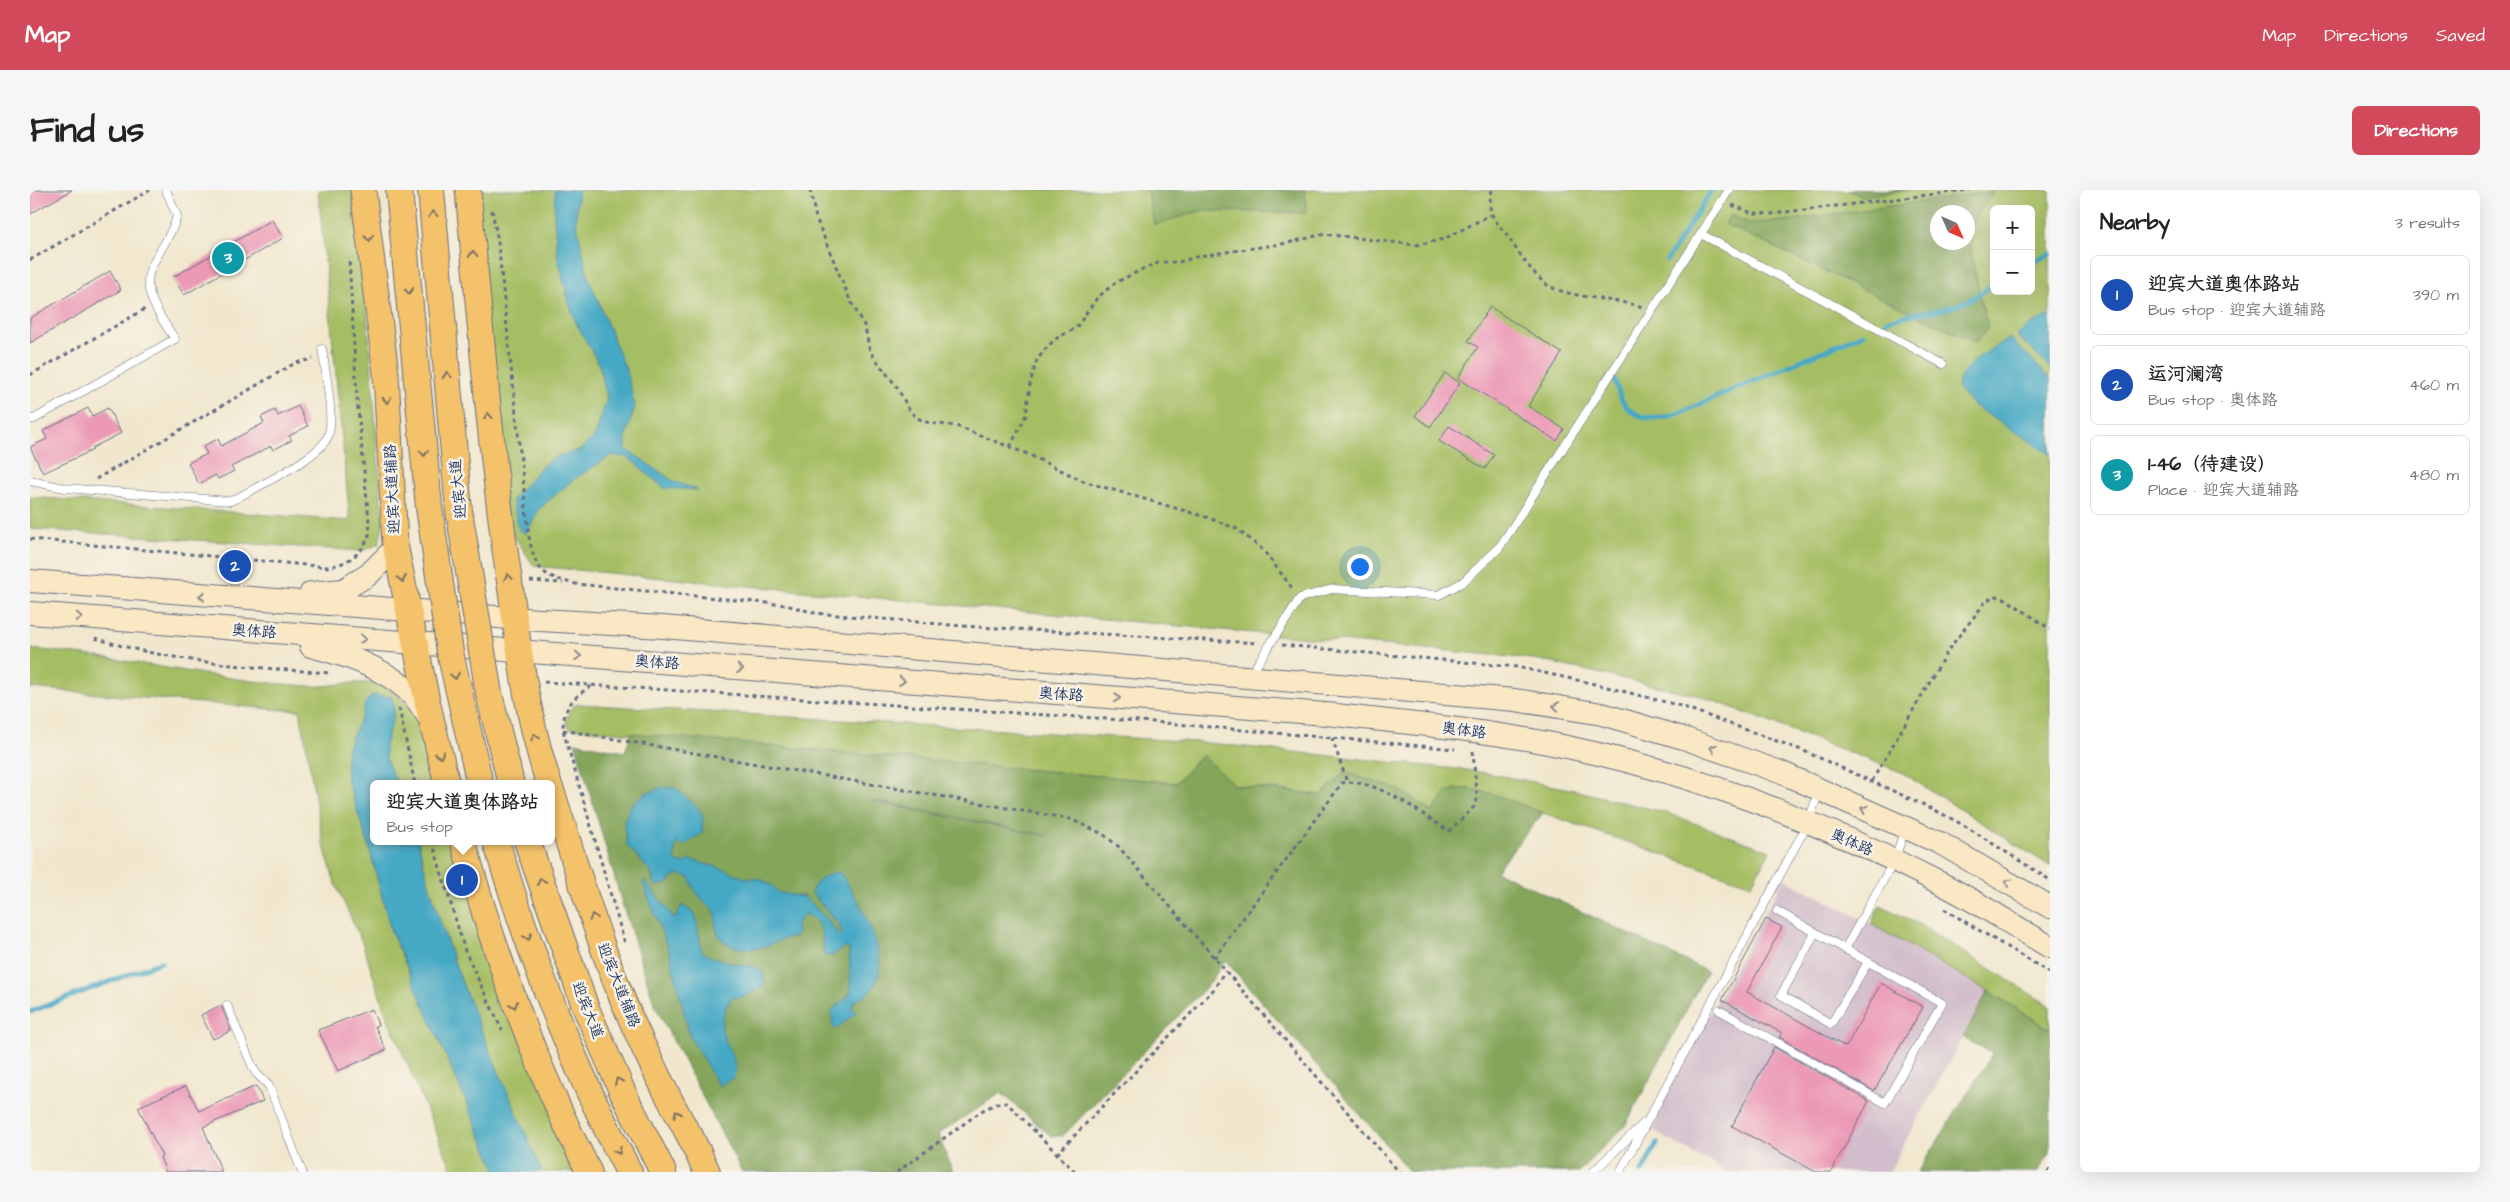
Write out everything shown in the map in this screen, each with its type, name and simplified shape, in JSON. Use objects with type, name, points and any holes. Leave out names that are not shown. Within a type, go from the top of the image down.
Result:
[{"type":"highway","name":"迎宾大道","points":[[399,190],[437,566],[450,652],[479,780]]},
{"type":"highway","name":"迎宾大道","points":[[431,190],[460,511],[490,694],[510,780]]},
{"type":"highway","name":"迎宾大道","points":[[497,845],[512,896],[553,1008],[608,1131],[630,1172]]},
{"type":"highway","name":"迎宾大道","points":[[528,845],[585,1006],[623,1093],[663,1172]]},
{"type":"highway","points":[[690,1136],[708,1172]]},
{"type":"main road","name":"迎宾大道辅路","points":[[363,190],[386,374],[396,547],[408,611],[446,780]]},
{"type":"main road","points":[[468,190],[494,478],[523,680],[537,748],[548,780]]},
{"type":"main road","points":[[251,600],[343,590],[368,576],[396,547]]},
{"type":"main road","name":"奥体路","points":[[30,581],[251,600],[514,619],[663,626],[1515,700],[1602,714],[1683,738],[1780,772],[1820,789],[1940,843],[2050,907]]},
{"type":"main road","name":"奥体路","points":[[30,613],[1326,714],[1480,731],[1567,747],[1651,768],[1755,802],[1941,883],[2050,947]]},
{"type":"main road","points":[[250,630],[340,653],[381,671],[415,697],[432,721]]},
{"type":"main road","name":"迎宾大道辅路","points":[[555,802],[611,969],[629,1015],[690,1136]]},
{"type":"main road","points":[[464,845],[523,1030],[564,1123],[589,1172]]},
{"type":"lane","points":[[30,419],[34,419],[175,339],[154,304],[149,289],[150,270],[170,234],[177,216],[166,190]]},
{"type":"lane","points":[[1248,677],[1300,598],[1332,589],[1439,595],[1463,582],[1499,548],[1728,190]]},
{"type":"lane","points":[[1701,234],[1943,364]]},
{"type":"lane","points":[[30,481],[78,489],[230,500],[237,498],[310,456],[324,444],[329,435],[330,422],[322,349]]},
{"type":"lane","points":[[1620,1172],[1808,824],[1820,789]]},
{"type":"lane","points":[[1845,949],[1894,861],[1906,827]]},
{"type":"lane","points":[[1719,1010],[1885,1103],[1942,1003],[1777,911]]},
{"type":"lane","points":[[1815,933],[1781,995],[1831,1024],[1868,962]]},
{"type":"lane","points":[[227,1005],[256,1073],[269,1086],[302,1172]]},
{"type":"lane","points":[[1593,1172],[1649,1119]]},
{"type":"path","points":[[30,260],[150,190]]},
{"type":"path","points":[[810,190],[816,218],[850,300],[865,327],[870,352],[898,386],[908,408],[916,418],[928,423],[956,426],[1010,447],[1083,481],[1201,516],[1237,529],[1263,550],[1300,598]]},
{"type":"path","points":[[1492,190],[1489,204],[1490,215],[1528,266],[1548,286],[1568,293],[1629,303],[1652,311]]},
{"type":"path","points":[[1722,201],[1752,213],[1770,214],[1970,190]]},
{"type":"path","points":[[491,207],[498,242],[530,537],[534,558],[541,571],[551,578],[576,584],[786,605],[815,613],[962,626]]},
{"type":"path","points":[[1010,447],[1026,415],[1030,384],[1038,360],[1047,347],[1057,338],[1076,328],[1097,298],[1115,283],[1145,268],[1161,262],[1179,262],[1199,256],[1288,244],[1324,234],[1416,245],[1444,238],[1490,215]]},
{"type":"path","points":[[30,375],[154,304]]},
{"type":"path","points":[[78,489],[295,363],[303,360],[324,358]]},
{"type":"path","points":[[1872,781],[1948,650],[1987,600],[1997,596],[2006,599],[2050,629]]},
{"type":"path","points":[[128,649],[210,664],[336,673]]},
{"type":"path","points":[[523,680],[1154,722],[1482,752]]},
{"type":"path","points":[[592,685],[568,704],[563,715],[563,730],[626,945]]},
{"type":"path","points":[[398,701],[414,780]]},
{"type":"path","points":[[563,730],[1070,819],[1103,834],[1118,846],[1399,1172]]},
{"type":"path","points":[[1332,738],[1347,782]]},
{"type":"path","points":[[1214,958],[1342,783],[1351,781],[1392,795],[1449,831],[1474,807],[1476,799],[1473,751]]},
{"type":"path","points":[[1941,906],[2050,973]]},
{"type":"path","points":[[1057,1154],[1214,989],[1225,970]]},
{"type":"path","points":[[897,1172],[983,1110],[995,1104],[1007,1103],[1075,1172]]},
{"type":"path","points":[[2048,1172],[2050,1168]]},
{"type":"shaded area","points":[[1784,879],[1871,924],[1988,991],[1889,1172],[1727,1172],[1653,1131],[1664,1097]]},
{"type":"green space","points":[[318,190],[358,190],[383,524],[379,544],[361,551],[30,529],[30,497],[350,521]]},
{"type":"green space","points":[[461,190],[2050,190],[2050,866],[1901,772],[1701,696],[1534,659],[534,566],[488,497]]},
{"type":"green space","points":[[1147,190],[1305,190],[1307,213],[1200,211],[1154,225]]},
{"type":"green space","points":[[1848,190],[1909,190],[1861,196]]},
{"type":"green space","points":[[1995,191],[1975,220],[1975,205],[1930,205],[1930,250],[1971,250],[1988,328],[1976,343],[1725,224],[1730,215],[1750,223],[1784,221]]},
{"type":"green space","points":[[30,649],[65,652],[273,683],[308,686],[356,683],[374,684],[390,690],[411,707],[436,738],[447,780],[395,780],[385,754],[394,710],[393,703],[391,697],[373,695],[365,703],[346,755],[347,780],[368,843],[391,931],[497,1172],[453,1172],[386,1014],[362,942],[335,883],[323,843],[300,710],[30,688]]},
{"type":"green space","points":[[578,704],[1198,742],[1475,771],[1570,789],[1667,813],[1770,851],[1751,885],[1477,790],[1461,789],[1450,792],[1442,799],[1433,812],[1400,790],[1321,795],[1234,785],[1202,755],[1176,783],[569,728],[566,721],[572,707]]},
{"type":"green space","points":[[631,733],[1176,783],[1202,755],[1234,785],[1321,795],[1344,772],[1400,790],[1432,812],[1450,791],[1470,789],[1482,791],[1543,813],[1496,871],[1707,971],[1625,1126],[1578,1172],[1410,1172],[1225,960],[1210,983],[1063,1136],[1051,1136],[1001,1093],[938,1134],[953,1172],[742,1172],[655,1006],[622,903],[575,742],[625,752]],"holes":[[[870,800],[1049,836],[870,801]]]},
{"type":"green space","points":[[419,845],[465,845],[594,1172],[542,1172],[472,1010],[429,884]]},
{"type":"green space","points":[[1880,905],[1922,926],[2050,1006],[2050,1029],[1871,924]]},
{"type":"green space","points":[[1988,991],[2050,1029],[2050,1153],[2038,1172],[1918,1172],[1993,1053],[1963,1038]]},
{"type":"water","points":[[555,190],[578,190],[576,221],[588,276],[626,370],[635,406],[626,436],[626,449],[673,481],[698,490],[664,488],[629,458],[612,455],[573,480],[539,509],[526,534],[519,530],[512,500],[541,467],[555,457],[580,450],[595,436],[607,398],[599,364],[576,323],[568,300],[557,253],[554,218]]},
{"type":"water","points":[[2050,315],[2050,368],[2017,336],[2027,327]]},
{"type":"water","points":[[2010,338],[2050,378],[2050,454],[1973,405],[1957,387],[1960,378],[1971,364],[1986,352]]},
{"type":"water","points":[[373,695],[391,697],[394,710],[385,754],[395,780],[370,780],[370,845],[419,845],[442,926],[472,1009],[542,1172],[497,1172],[391,931],[368,843],[347,780],[346,755],[365,703]]},
{"type":"water","points":[[663,787],[676,788],[698,808],[703,817],[702,833],[683,846],[678,842],[675,848],[675,860],[679,863],[685,863],[691,860],[723,869],[745,878],[760,879],[779,893],[804,897],[825,917],[840,937],[842,935],[839,924],[811,892],[819,881],[826,876],[839,872],[854,894],[870,925],[879,956],[879,970],[876,982],[871,989],[854,1002],[852,1009],[856,1013],[836,1029],[833,1027],[831,1011],[848,997],[851,991],[849,949],[845,947],[832,956],[824,955],[821,931],[816,921],[804,914],[795,926],[798,933],[795,937],[782,939],[760,948],[738,948],[731,946],[720,938],[716,930],[716,912],[697,892],[689,877],[677,874],[667,884],[657,886],[654,883],[651,872],[627,845],[624,823],[631,805],[644,794]]},
{"type":"water","points":[[644,880],[675,919],[682,905],[695,914],[702,952],[728,962],[754,966],[762,971],[765,981],[762,988],[744,996],[731,998],[724,1012],[723,1034],[735,1068],[734,1077],[719,1086],[690,1037],[669,950],[643,883]]},
{"type":"building","points":[[30,190],[72,190],[30,214]]},
{"type":"building","points":[[272,220],[283,238],[184,295],[173,277]]},
{"type":"building","points":[[110,271],[121,290],[30,343],[30,318]]},
{"type":"building","points":[[1490,307],[1562,353],[1528,406],[1564,429],[1557,441],[1458,378],[1478,347],[1468,341]]},
{"type":"building","points":[[1445,373],[1460,383],[1430,427],[1415,416]]},
{"type":"building","points":[[298,406],[308,426],[289,436],[292,440],[273,450],[271,446],[231,467],[234,471],[218,479],[216,475],[199,484],[188,463],[207,454],[203,446],[218,439],[221,446],[264,423],[261,417],[275,410],[278,416]]},
{"type":"building","points":[[88,408],[92,416],[108,408],[121,433],[92,448],[93,450],[43,473],[30,447],[47,439],[43,431]]},
{"type":"building","points":[[1449,426],[1494,455],[1485,469],[1439,441]]},
{"type":"building","points":[[1766,919],[1782,927],[1747,992],[1846,1047],[1881,983],[1923,1007],[1874,1091],[1779,1037],[1782,1033],[1722,1000]]},
{"type":"building","points":[[221,1005],[231,1031],[213,1039],[201,1015]]},
{"type":"building","points":[[372,1009],[378,1025],[375,1026],[386,1050],[338,1071],[318,1030]]},
{"type":"building","points":[[1774,1047],[1869,1101],[1831,1172],[1816,1172],[1732,1126]]},
{"type":"building","points":[[186,1086],[199,1111],[256,1086],[263,1101],[203,1127],[222,1172],[166,1172],[160,1157],[162,1156],[138,1107]]},
{"type":"waterway","points":[[1667,260],[1712,190]]},
{"type":"waterway","points":[[2035,261],[2050,254]]},
{"type":"waterway","points":[[1886,321],[1901,316],[1954,306],[1990,287]]},
{"type":"waterway","points":[[1614,378],[1621,399],[1630,410],[1643,416],[1664,417],[1677,414],[1863,334]]},
{"type":"waterway","points":[[30,1012],[161,962]]},
{"type":"waterway","points":[[1642,1172],[1657,1143]]},
{"type":"place","name":"1-46（待建设）","points":[[228,258]]},
{"type":"place","name":"运河澜湾","points":[[235,566]]},
{"type":"place","name":"迎宾大道奥体路站","points":[[462,880]]}]
